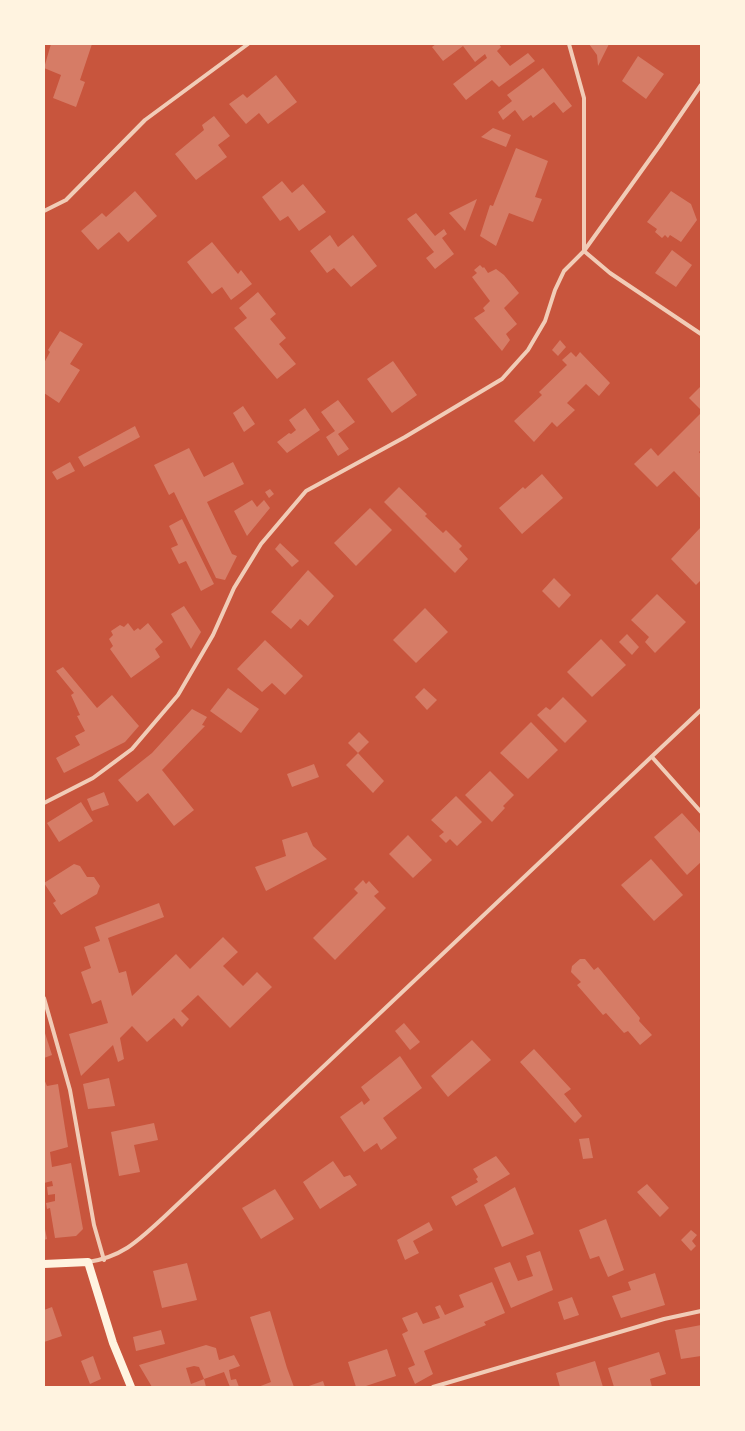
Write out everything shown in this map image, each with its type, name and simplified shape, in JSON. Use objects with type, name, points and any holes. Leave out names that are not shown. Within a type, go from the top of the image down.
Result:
[{"type":"main road","points":[[44,1264],[88,1262],[113,1343],[131,1387]]},
{"type":"street","points":[[44,211],[66,200],[145,120],[248,44]]},
{"type":"street","points":[[569,44],[584,98],[584,251],[610,273],[701,334]]},
{"type":"street","points":[[44,803],[93,778],[132,749],[148,731],[178,695],[189,678],[213,635],[234,588],[261,544],[306,491],[405,436],[502,379],[528,350],[545,321],[555,290],[564,271],[584,251],[701,85]]},
{"type":"street","points":[[88,1262],[104,1260],[128,1248],[199,1186],[701,710]]},
{"type":"street","points":[[652,757],[701,812]]},
{"type":"street","points":[[44,998],[70,1090],[94,1225],[104,1260]]},
{"type":"street","points":[[433,1387],[649,1324],[701,1311]]},
{"type":"building","points":[[51,44],[92,44],[80,80],[85,82],[76,107],[53,98],[61,75],[44,68]]},
{"type":"building","points":[[436,44],[499,44],[501,47],[497,51],[510,66],[528,53],[535,61],[499,87],[492,80],[466,100],[453,84],[487,58],[485,54],[475,62],[463,46],[443,61],[432,47]]},
{"type":"building","points":[[589,44],[609,44],[598,66],[597,55]]},
{"type":"building","points":[[638,56],[664,74],[646,99],[622,81]]},
{"type":"building","points":[[543,68],[572,106],[563,113],[554,102],[533,118],[531,115],[523,121],[515,110],[503,120],[498,112],[512,101],[507,95]]},
{"type":"building","points":[[276,75],[297,102],[268,124],[259,113],[246,124],[229,104],[243,94],[247,98]]},
{"type":"building","points":[[214,116],[230,136],[218,145],[227,157],[196,180],[175,154],[204,130],[202,125]]},
{"type":"building","points":[[493,128],[511,135],[506,147],[481,137]]},
{"type":"building","points":[[516,148],[548,161],[535,197],[542,199],[533,222],[509,213],[496,246],[480,236],[490,205],[493,206]]},
{"type":"building","points":[[282,181],[292,193],[303,184],[326,212],[299,231],[288,216],[280,221],[262,197]]},
{"type":"building","points":[[135,191],[157,216],[128,242],[119,232],[98,250],[81,231],[102,213],[106,217]]},
{"type":"building","points":[[671,191],[691,204],[697,220],[681,242],[670,235],[668,238],[665,235],[662,238],[655,232],[657,229],[647,222]]},
{"type":"building","points":[[477,199],[465,231],[449,213]]},
{"type":"building","points":[[416,213],[435,236],[444,229],[447,234],[442,238],[454,254],[435,269],[426,258],[434,252],[407,219]]},
{"type":"building","points":[[330,235],[338,247],[353,235],[377,266],[351,287],[334,268],[327,273],[310,251]]},
{"type":"building","points":[[212,242],[238,274],[241,270],[252,284],[231,300],[222,287],[212,294],[187,262]]},
{"type":"building","points":[[672,250],[692,265],[676,287],[655,273]]},
{"type":"building","points":[[480,265],[483,268],[484,267],[488,273],[496,269],[504,275],[519,293],[504,308],[517,324],[506,334],[510,340],[502,351],[474,318],[485,311],[483,308],[490,301],[472,277],[477,273],[474,270]]},
{"type":"building","points":[[258,292],[276,314],[270,319],[286,338],[279,344],[296,364],[277,379],[234,328],[247,318],[239,308]]},
{"type":"building","points":[[60,331],[83,344],[70,364],[80,370],[59,403],[44,393],[44,363],[50,352],[48,350]]},
{"type":"building","points":[[560,340],[566,347],[558,356],[552,350]]},
{"type":"building","points":[[571,352],[576,357],[580,352],[610,383],[599,396],[586,384],[567,403],[575,410],[557,427],[552,422],[534,442],[514,421],[542,395],[539,392],[567,365],[562,360]]},
{"type":"building","points":[[393,361],[417,395],[392,413],[367,379]]},
{"type":"building","points":[[701,386],[701,410],[689,398]]},
{"type":"building","points":[[338,400],[355,422],[338,434],[349,449],[338,456],[326,437],[335,431],[321,412]]},
{"type":"building","points":[[243,406],[255,424],[244,432],[233,413]]},
{"type":"building","points":[[305,408],[320,430],[287,453],[277,442],[289,433],[291,434],[296,430],[289,420]]},
{"type":"building","points":[[701,413],[701,450],[699,452],[701,455],[701,499],[674,471],[657,487],[634,464],[651,448],[658,456]]},
{"type":"building","points":[[135,426],[140,437],[84,467],[78,457]]},
{"type":"building","points":[[189,448],[204,477],[233,462],[244,484],[207,502],[232,554],[237,556],[225,580],[216,578],[174,492],[169,495],[154,465]]},
{"type":"building","points":[[70,462],[75,471],[57,480],[52,472]]},
{"type":"building","points":[[542,474],[563,498],[522,534],[499,508],[523,487],[525,489]]},
{"type":"building","points":[[399,487],[427,514],[425,516],[443,533],[446,530],[462,546],[459,549],[468,559],[455,573],[384,502]]},
{"type":"building","points":[[270,489],[274,494],[269,498],[265,492]]},
{"type":"building","points":[[252,500],[257,507],[264,500],[270,508],[247,536],[234,511]]},
{"type":"building","points":[[370,508],[392,530],[356,566],[334,543]]},
{"type":"building","points":[[182,519],[214,584],[201,591],[186,561],[179,564],[171,548],[178,545],[169,526]]},
{"type":"building","points":[[701,527],[701,580],[696,585],[671,559]]},
{"type":"building","points":[[280,543],[299,561],[292,567],[275,549]]},
{"type":"building","points":[[308,570],[334,596],[308,626],[300,619],[291,629],[271,612]]},
{"type":"building","points":[[554,578],[571,595],[559,608],[542,591]]},
{"type":"building","points":[[657,594],[686,622],[655,653],[645,642],[649,637],[631,620]]},
{"type":"building","points":[[184,606],[201,632],[191,649],[171,614]]},
{"type":"building","points":[[425,608],[448,632],[416,663],[393,640]]},
{"type":"building","points":[[128,623],[134,631],[138,628],[140,630],[148,623],[163,642],[155,649],[160,657],[131,678],[110,649],[113,646],[109,639],[113,635],[111,631],[120,625],[124,627]]},
{"type":"building","points":[[627,634],[639,647],[632,655],[619,642]]},
{"type":"building","points":[[601,639],[626,665],[592,697],[567,672]]},
{"type":"building","points":[[265,640],[303,676],[285,695],[272,683],[262,692],[237,669]]},
{"type":"building","points":[[63,667],[97,708],[112,695],[139,726],[125,742],[64,773],[56,758],[80,745],[75,736],[85,731],[77,716],[80,715],[71,695],[74,693],[56,671]]},
{"type":"building","points":[[228,688],[259,709],[241,733],[210,711]]},
{"type":"building","points":[[424,688],[437,700],[427,710],[415,697]]},
{"type":"building","points":[[563,697],[587,721],[565,743],[537,715],[546,707],[550,710]]},
{"type":"building","points":[[192,709],[207,717],[202,725],[205,726],[162,770],[194,810],[174,826],[148,793],[137,802],[118,780],[152,753]]},
{"type":"building","points":[[531,722],[558,750],[528,779],[500,753]]},
{"type":"building","points":[[359,732],[369,742],[358,753],[348,743]]},
{"type":"building","points":[[358,753],[384,781],[373,793],[346,765]]},
{"type":"building","points":[[314,764],[319,777],[292,787],[287,774]]},
{"type":"building","points":[[490,771],[514,795],[503,806],[505,808],[492,822],[465,795]]},
{"type":"building","points":[[104,792],[109,805],[92,811],[87,799]]},
{"type":"building","points":[[456,796],[482,822],[457,846],[450,839],[446,843],[439,836],[444,832],[431,820]]},
{"type":"building","points":[[81,802],[93,821],[59,842],[47,823]]},
{"type":"building","points":[[682,813],[701,834],[701,862],[687,875],[654,837]]},
{"type":"building","points":[[307,832],[313,846],[327,859],[266,891],[255,867],[286,856],[282,840]]},
{"type":"building","points":[[408,835],[432,860],[413,878],[389,854]]},
{"type":"building","points":[[651,859],[683,895],[654,921],[621,885]]},
{"type":"building","points":[[74,864],[80,866],[87,877],[94,877],[100,886],[97,894],[61,915],[53,903],[56,901],[44,883]]},
{"type":"building","points":[[363,880],[366,884],[369,881],[379,892],[374,896],[386,908],[335,960],[313,938],[358,893],[354,889]]},
{"type":"building","points":[[159,903],[164,917],[108,938],[119,973],[126,971],[132,996],[176,954],[190,969],[223,937],[238,952],[223,966],[243,986],[257,972],[272,987],[230,1028],[198,995],[181,1011],[189,1019],[182,1027],[174,1018],[147,1042],[132,1026],[120,1038],[124,1059],[118,1062],[113,1045],[81,1076],[69,1034],[108,1023],[101,1000],[92,1004],[81,972],[91,968],[84,947],[100,941],[95,927]]},
{"type":"building","points":[[580,959],[585,959],[594,970],[598,967],[640,1018],[639,1021],[652,1035],[640,1045],[628,1031],[624,1033],[606,1013],[603,1015],[577,985],[581,982],[571,972],[572,966]]},
{"type":"building","points":[[404,1023],[420,1042],[410,1050],[395,1031]]},
{"type":"building","points":[[44,1030],[52,1055],[44,1058]]},
{"type":"building","points":[[472,1040],[491,1060],[448,1097],[431,1076]]},
{"type":"building","points":[[534,1049],[571,1089],[564,1094],[582,1116],[575,1123],[520,1062]]},
{"type":"building","points":[[400,1056],[422,1088],[383,1118],[397,1138],[381,1150],[377,1143],[364,1152],[340,1117],[362,1101],[364,1105],[370,1100],[361,1087]]},
{"type":"building","points":[[109,1078],[115,1106],[88,1109],[83,1084]]},
{"type":"building","points":[[44,1079],[47,1086],[58,1084],[68,1147],[50,1152],[52,1167],[71,1163],[83,1229],[76,1236],[55,1238],[50,1208],[47,1209],[46,1203],[55,1201],[55,1194],[48,1195],[47,1187],[53,1186],[52,1181],[44,1183]]},
{"type":"building","points":[[154,1123],[158,1140],[134,1145],[140,1172],[119,1176],[111,1132]]},
{"type":"building","points":[[589,1138],[593,1158],[583,1159],[579,1139]]},
{"type":"building","points":[[496,1156],[510,1174],[456,1206],[451,1197],[478,1182],[476,1179],[478,1177],[473,1169]]},
{"type":"building","points":[[333,1161],[344,1177],[350,1175],[357,1185],[320,1209],[303,1182]]},
{"type":"building","points":[[647,1184],[669,1208],[660,1217],[637,1192]]},
{"type":"building","points":[[515,1187],[534,1234],[502,1247],[484,1205]]},
{"type":"building","points":[[275,1189],[294,1219],[261,1239],[242,1208]]},
{"type":"building","points":[[606,1219],[624,1270],[608,1277],[599,1256],[590,1259],[579,1230]]},
{"type":"building","points":[[429,1222],[433,1230],[413,1241],[419,1253],[405,1260],[397,1240]]},
{"type":"building","points":[[44,1224],[47,1239],[44,1240]]},
{"type":"building","points":[[691,1230],[697,1235],[692,1241],[696,1246],[691,1251],[681,1240]]},
{"type":"building","points":[[540,1251],[553,1290],[511,1308],[494,1268],[510,1262],[518,1281],[533,1276],[526,1256]]},
{"type":"building","points":[[187,1263],[197,1300],[162,1308],[153,1271]]},
{"type":"building","points":[[655,1273],[665,1305],[621,1318],[612,1296],[631,1290],[628,1282]]},
{"type":"building","points":[[492,1282],[505,1313],[484,1322],[486,1325],[424,1351],[433,1374],[415,1384],[408,1368],[415,1365],[402,1334],[408,1331],[402,1318],[417,1312],[423,1324],[440,1318],[435,1307],[440,1305],[445,1315],[464,1307],[459,1295]]},
{"type":"building","points":[[572,1297],[579,1315],[564,1320],[558,1302]]},
{"type":"building","points":[[52,1307],[62,1336],[44,1342],[44,1310]]},
{"type":"building","points":[[270,1311],[294,1387],[258,1387],[271,1382],[250,1317]]},
{"type":"building","points":[[701,1325],[701,1356],[681,1359],[675,1330]]},
{"type":"building","points":[[161,1330],[165,1344],[136,1351],[133,1337]]},
{"type":"building","points":[[206,1345],[216,1348],[219,1360],[234,1355],[240,1366],[229,1370],[231,1380],[236,1379],[239,1387],[230,1387],[224,1372],[204,1379],[206,1387],[152,1387],[139,1365]],"holes":[[[194,1366],[199,1367],[204,1379],[191,1384],[186,1368]]]},
{"type":"building","points":[[387,1349],[396,1376],[363,1387],[356,1387],[348,1362]]},
{"type":"building","points":[[659,1352],[666,1374],[650,1379],[652,1387],[614,1387],[608,1368]]},
{"type":"building","points":[[93,1356],[101,1379],[90,1384],[81,1361]]},
{"type":"building","points":[[595,1361],[603,1387],[560,1387],[556,1373]]},
{"type":"building","points":[[323,1381],[325,1387],[306,1387]]}]
